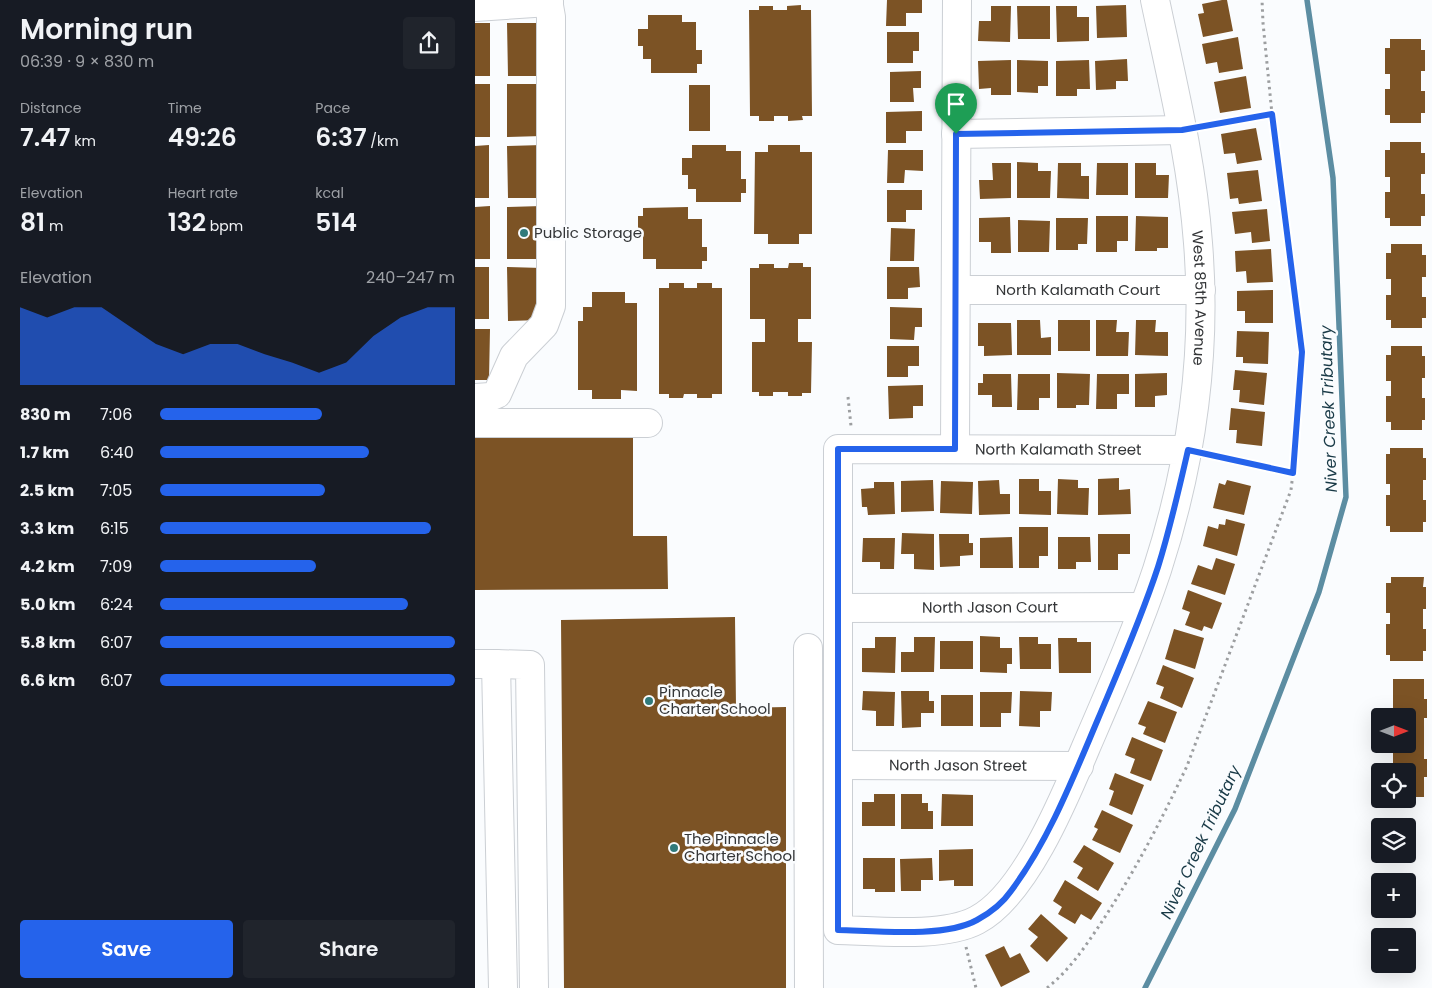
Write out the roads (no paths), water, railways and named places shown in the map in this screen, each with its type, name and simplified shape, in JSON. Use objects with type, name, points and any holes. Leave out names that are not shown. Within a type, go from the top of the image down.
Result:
[{"type":"street","points":[[955,449],[957,0]]},
{"type":"street","name":"West 85th Avenue","points":[[838,765],[838,930],[919,931],[961,928],[993,911],[1011,893],[1048,831],[1079,766],[1143,607],[1169,528],[1188,450],[1199,355],[1201,290],[1199,244],[1191,180],[1182,130],[1155,0]]},
{"type":"street","points":[[475,7],[549,1],[551,17],[551,306],[543,325],[514,356],[497,394],[490,397],[475,398]]},
{"type":"street","points":[[956,134],[1182,130]]},
{"type":"street","name":"North Kalamath Court","points":[[956,290],[1201,290]]},
{"type":"street","points":[[475,423],[647,423]]},
{"type":"street","name":"North Kalamath Street","points":[[838,608],[848,443],[955,449],[1188,450]]},
{"type":"street","name":"North Jason Court","points":[[838,608],[1143,607]]},
{"type":"street","points":[[838,608],[838,765]]},
{"type":"street","points":[[808,648],[809,988]]},
{"type":"street","points":[[503,988],[486,664],[531,665],[534,988]]},
{"type":"street","name":"North Jason Street","points":[[838,765],[1079,766]]},
{"type":"waterway","name":"Niver Creek Tributary","points":[[1145,988],[1235,809],[1319,592],[1346,497],[1333,178],[1307,0]]},
{"type":"place","name":"Public Storage","points":[[524,233]]},
{"type":"place","name":"Pinnacle Charter School","points":[[649,701]]},
{"type":"place","name":"The Pinnacle Charter School","points":[[674,848]]}]
